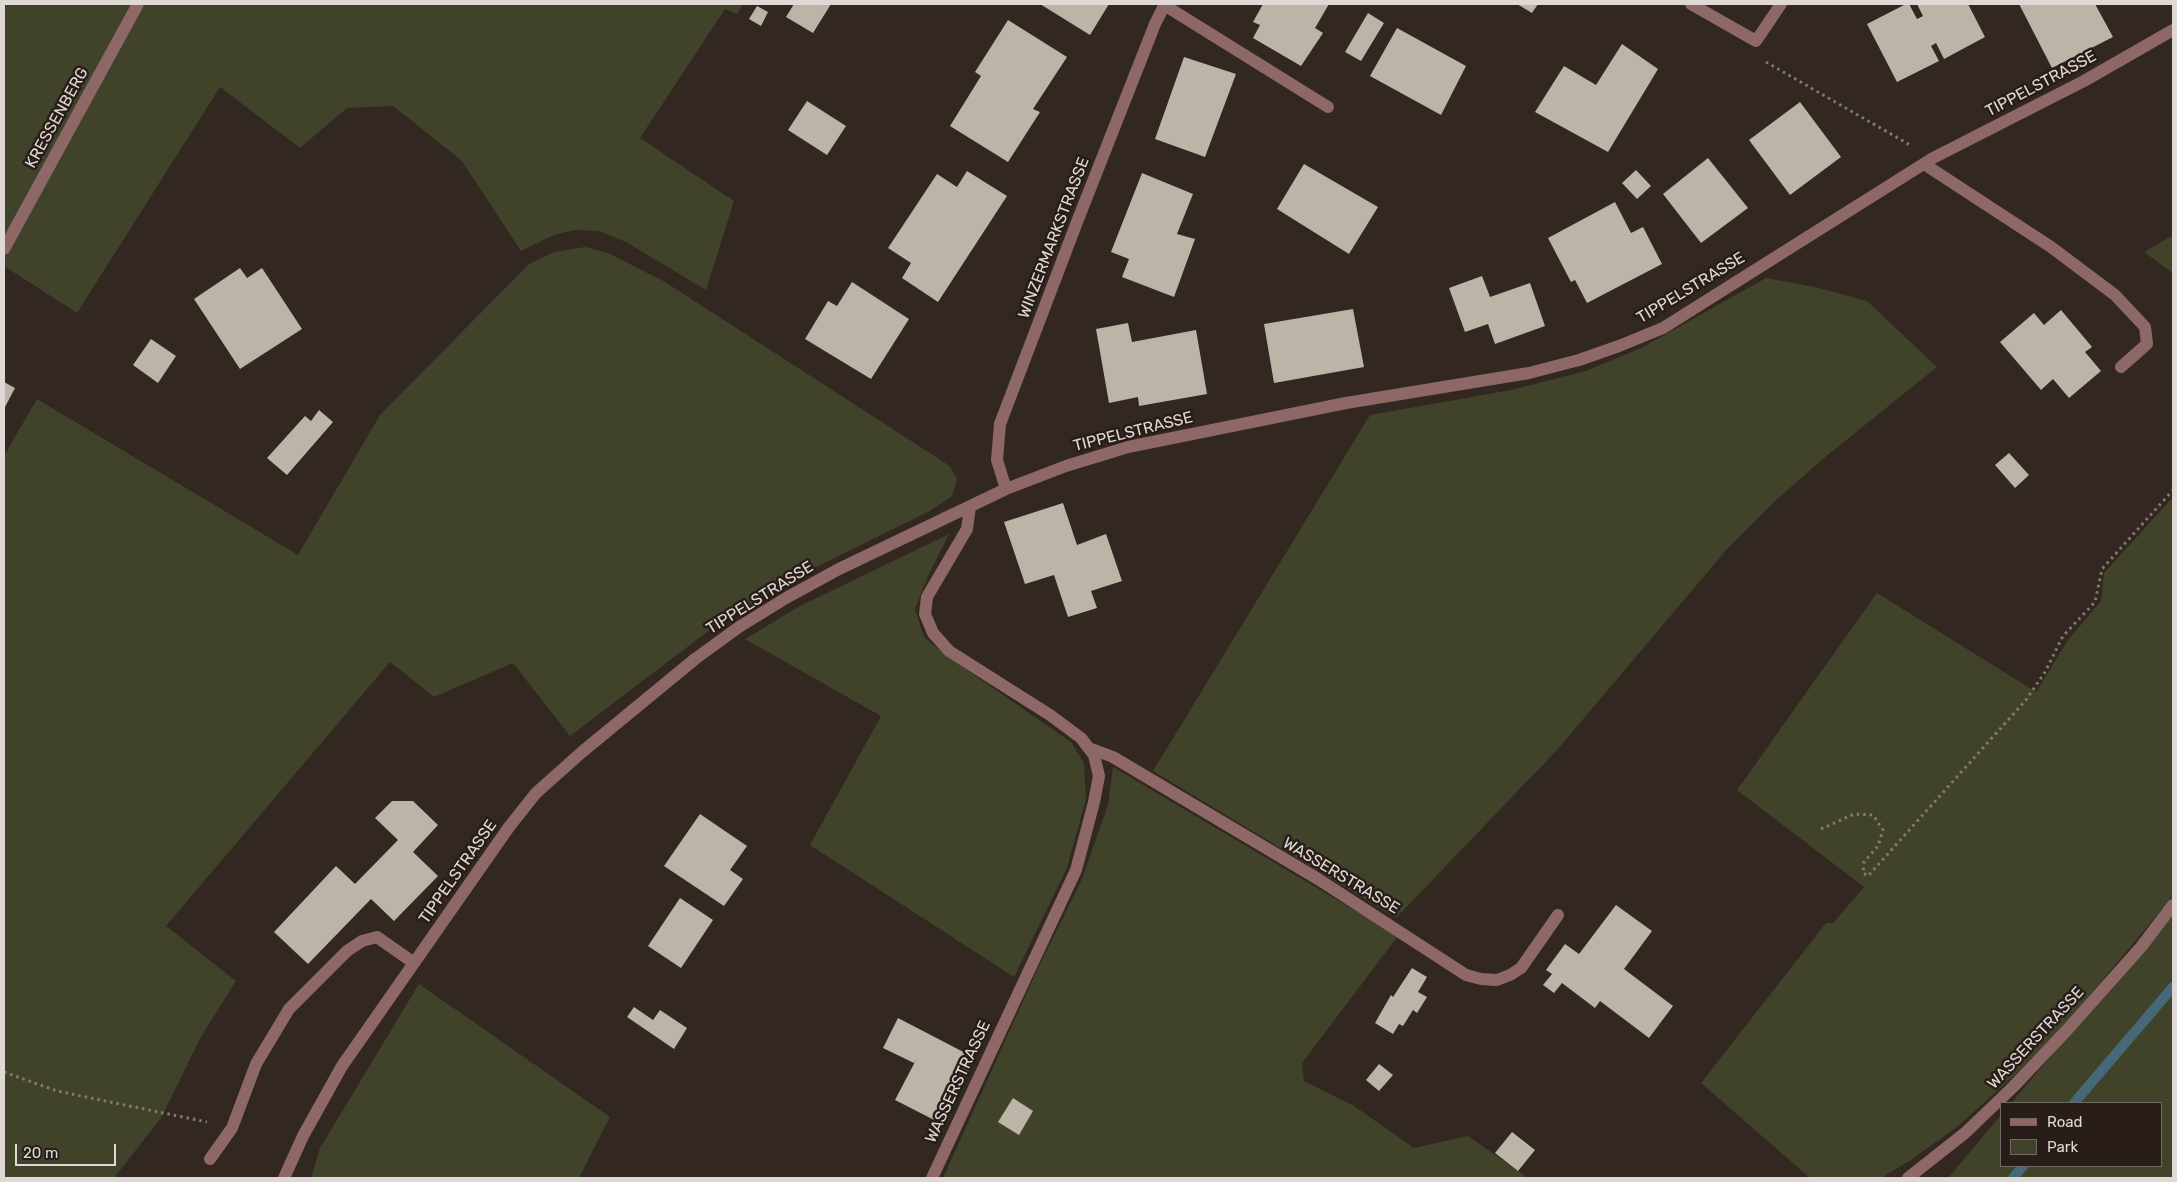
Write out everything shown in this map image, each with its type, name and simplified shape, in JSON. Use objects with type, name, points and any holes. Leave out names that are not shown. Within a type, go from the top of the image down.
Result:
[{"type":"street","name":"KRESSENBERG","points":[[4,249],[138,4]]},
{"type":"street","points":[[1691,4],[1756,41],[1781,4]]},
{"type":"street","points":[[1165,5],[1328,107]]},
{"type":"street","name":"WINZERMARKSTRASSE","points":[[1006,489],[997,460],[1000,424],[1076,222],[1155,24],[1165,5]]},
{"type":"street","name":"TIPPELSTRASSE","points":[[284,1178],[303,1136],[342,1066],[509,827],[536,794],[582,752],[695,659],[786,598],[839,569],[1006,489],[1066,466],[1128,447],[1346,403],[1529,373],[1587,357],[1663,328],[1928,161],[2084,80],[2173,30]]},
{"type":"street","points":[[1928,161],[2051,247],[2115,295],[2145,327],[2147,344],[2121,367]]},
{"type":"street","name":"WASSERSTRASSE","points":[[932,1178],[1076,870],[1098,782],[1097,764],[1089,748],[1081,738],[1050,715],[949,651],[933,634],[926,614],[926,603],[930,591],[967,529],[970,507]]},
{"type":"street","name":"WASSERSTRASSE","points":[[1089,748],[1113,757],[1318,880],[1466,975],[1481,979],[1497,980],[1521,968],[1558,915]]},
{"type":"street","name":"WASSERSTRASSE","points":[[1908,1178],[1965,1133],[2013,1087],[2135,954],[2173,905]]},
{"type":"street","points":[[210,1159],[232,1128],[256,1064],[289,1009],[347,951],[354,945],[377,938],[414,963]]},
{"type":"path","points":[[1756,41],[1758,57],[1928,161]]},
{"type":"path","points":[[1821,829],[1854,814],[1873,815],[1883,830],[1878,846],[1864,862],[1863,873],[1868,876],[2026,700],[2045,672],[2063,636],[2095,602],[2102,569],[2173,490]]},
{"type":"path","points":[[4,1072],[57,1091],[232,1128]]},
{"type":"green space","points":[[4,4],[131,4],[4,241]]},
{"type":"green space","points":[[145,4],[743,4],[737,14],[725,9],[640,138],[734,201],[706,290],[626,242],[599,231],[575,230],[554,235],[521,251],[462,161],[393,106],[347,108],[300,148],[220,87],[77,313],[4,266],[4,260]]},
{"type":"green space","points":[[2173,235],[2173,273],[2144,252]]},
{"type":"green space","points":[[585,247],[608,253],[665,282],[950,466],[957,479],[952,496],[930,511],[818,566],[707,632],[570,736],[513,663],[434,697],[390,662],[166,926],[236,981],[202,1035],[161,1118],[114,1178],[4,1178],[4,456],[37,399],[298,555],[380,415],[529,264],[554,252]]},
{"type":"green space","points":[[1766,278],[1815,287],[1867,301],[1937,367],[1824,458],[1774,502],[1727,549],[1557,750],[1396,918],[1153,771],[1370,415],[1511,390],[1586,371],[1641,348]]},
{"type":"green space","points":[[2173,497],[2173,896],[2064,1026],[2016,1074],[1958,1126],[1911,1160],[1881,1178],[1810,1178],[1701,1083],[1826,923],[1833,923],[1864,887],[1737,790],[1877,593],[2036,692],[2068,640],[2101,601],[2104,573]]},
{"type":"green space","points":[[949,534],[928,576],[915,609],[924,637],[944,654],[1071,742],[1084,763],[1086,799],[1067,868],[1014,977],[810,845],[881,716],[745,639],[798,607]]},
{"type":"green space","points":[[1113,767],[1398,936],[1302,1063],[1304,1081],[1354,1106],[1414,1148],[1468,1136],[1528,1178],[943,1178],[1038,968],[1081,881],[1108,805]]},
{"type":"green space","points":[[2173,913],[2173,1178],[1948,1178],[2000,1116],[2000,1167],[2162,1167],[2162,1102],[2012,1102]]},
{"type":"green space","points":[[419,984],[610,1117],[579,1178],[311,1178],[320,1148]]},
{"type":"building","points":[[794,4],[831,4],[813,33],[786,17]]},
{"type":"building","points":[[1040,4],[1109,4],[1090,35]]},
{"type":"building","points":[[1263,4],[1329,4],[1315,28],[1323,33],[1301,66],[1253,38],[1260,25],[1253,22]]},
{"type":"building","points":[[1517,4],[1538,4],[1532,13]]},
{"type":"building","points":[[1909,4],[1917,19],[1923,16],[1917,4],[1968,4],[1985,37],[1944,59],[1936,43],[1931,46],[1939,61],[1897,82],[1867,24]]},
{"type":"building","points":[[2019,4],[2095,4],[2113,37],[2052,68]]},
{"type":"building","points":[[757,6],[768,12],[761,26],[749,19]]},
{"type":"building","points":[[1368,13],[1384,23],[1361,61],[1345,52]]},
{"type":"building","points":[[1008,20],[1067,57],[1033,109],[1040,112],[1008,162],[950,126],[981,76],[975,72]]},
{"type":"building","points":[[1397,28],[1466,66],[1441,115],[1370,76]]},
{"type":"building","points":[[1622,44],[1658,69],[1608,152],[1535,112],[1564,66],[1596,85]]},
{"type":"building","points":[[1184,57],[1236,74],[1205,157],[1155,139]]},
{"type":"building","points":[[807,101],[846,126],[827,155],[788,130]]},
{"type":"building","points":[[1800,102],[1841,157],[1790,195],[1749,140]]},
{"type":"building","points":[[1708,158],[1748,208],[1701,243],[1663,194]]},
{"type":"building","points":[[1304,164],[1378,207],[1349,254],[1277,209]]},
{"type":"building","points":[[1636,170],[1651,186],[1637,199],[1622,183]]},
{"type":"building","points":[[967,171],[1007,196],[938,302],[902,278],[911,263],[888,248],[937,174],[957,187]]},
{"type":"building","points":[[1142,173],[1193,194],[1177,234],[1195,239],[1174,297],[1122,277],[1129,259],[1111,252]]},
{"type":"building","points":[[1615,202],[1631,233],[1643,227],[1662,264],[1587,303],[1575,280],[1571,282],[1548,238]]},
{"type":"building","points":[[240,268],[247,278],[262,268],[302,329],[240,369],[194,299]]},
{"type":"building","points":[[1482,276],[1490,297],[1530,283],[1545,326],[1495,344],[1488,324],[1465,332],[1449,288]]},
{"type":"building","points":[[852,282],[909,319],[871,379],[805,339],[828,301],[837,306]]},
{"type":"building","points":[[1353,309],[1364,367],[1274,383],[1264,324]]},
{"type":"building","points":[[2061,310],[2092,347],[2085,352],[2101,371],[2069,398],[2053,379],[2041,390],[2000,342],[2034,313],[2044,325]]},
{"type":"building","points":[[1128,323],[1132,342],[1196,330],[1207,394],[1139,406],[1138,397],[1109,403],[1096,329]]},
{"type":"building","points":[[151,339],[176,356],[158,383],[133,365]]},
{"type":"building","points":[[4,382],[15,388],[4,409]]},
{"type":"building","points":[[319,410],[333,422],[287,475],[267,458],[305,416],[311,421]]},
{"type":"building","points":[[2009,453],[2029,475],[2015,488],[1995,465]]},
{"type":"building","points":[[1063,503],[1077,545],[1106,534],[1122,581],[1091,591],[1097,608],[1068,617],[1054,575],[1025,584],[1004,522]]},
{"type":"building","points":[[392,801],[413,801],[438,825],[413,852],[438,876],[394,921],[371,899],[308,964],[274,932],[336,866],[355,884],[398,840],[375,818]]},
{"type":"building","points":[[700,814],[747,846],[730,870],[743,879],[724,906],[664,866]]},
{"type":"building","points":[[680,898],[713,920],[681,968],[648,946]]},
{"type":"building","points":[[1616,905],[1652,931],[1624,969],[1673,1006],[1649,1038],[1600,1001],[1595,1008],[1562,983],[1554,993],[1543,985],[1552,974],[1546,970],[1565,944],[1579,954]]},
{"type":"building","points":[[1412,968],[1427,977],[1418,992],[1427,997],[1417,1013],[1413,1010],[1403,1026],[1399,1024],[1393,1034],[1375,1023],[1391,995],[1393,997]]},
{"type":"building","points":[[634,1007],[653,1020],[660,1010],[687,1028],[674,1049],[627,1017]]},
{"type":"building","points":[[898,1018],[975,1058],[942,1124],[895,1100],[917,1058],[914,1063],[883,1048]]},
{"type":"building","points":[[1379,1064],[1393,1075],[1379,1091],[1366,1080]]},
{"type":"building","points":[[1013,1098],[1033,1111],[1019,1135],[998,1122]]},
{"type":"building","points":[[1512,1132],[1535,1150],[1518,1171],[1495,1153]]},
{"type":"waterway","points":[[2075,1102],[2173,987]]},
{"type":"waterway","points":[[2013,1178],[2022,1167]]}]
